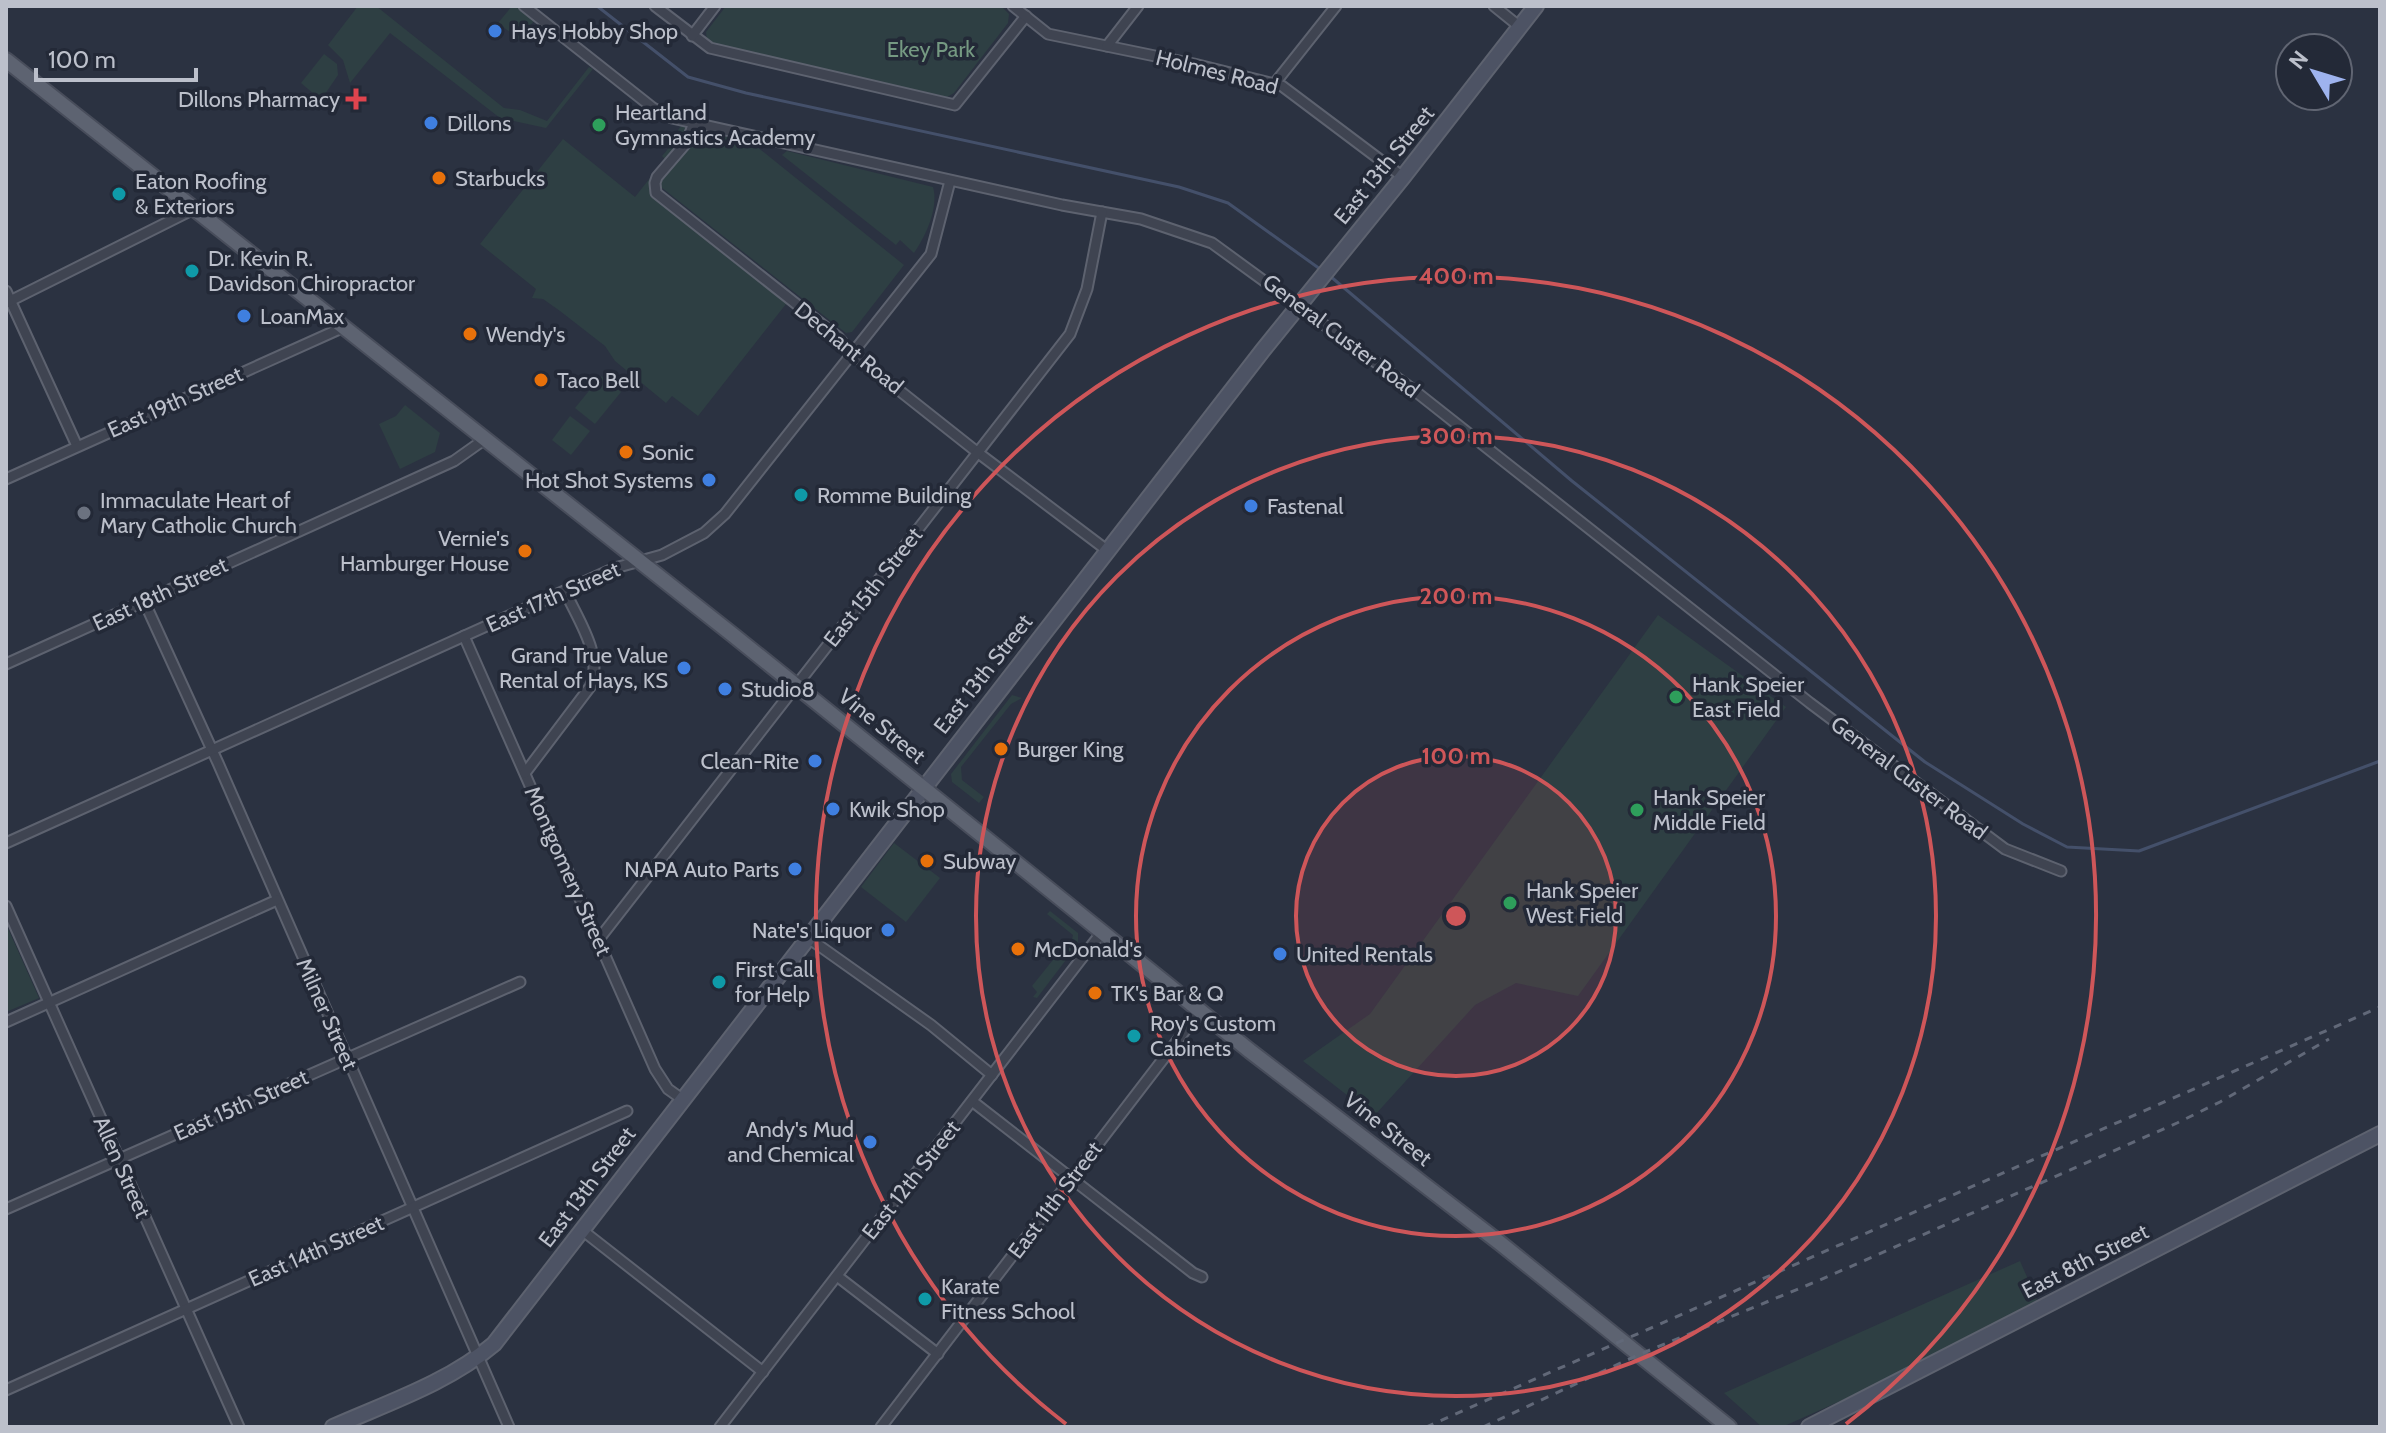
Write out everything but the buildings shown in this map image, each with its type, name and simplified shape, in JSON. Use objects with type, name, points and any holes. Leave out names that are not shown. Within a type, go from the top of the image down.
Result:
[{"type":"main road","name":"Vine Street","points":[[6,60],[923,787],[1200,1011],[1500,1243],[1729,1427]]},
{"type":"street","name":"General Custer Road","points":[[524,6],[653,108],[672,118],[950,181],[1141,219],[1212,243],[1415,391],[1810,703],[2005,849],[2061,871]]},
{"type":"street","points":[[655,6],[710,48],[955,105],[1026,16]]},
{"type":"street","points":[[692,36],[715,6]]},
{"type":"street","name":"Holmes Road","points":[[1013,6],[1048,34],[1282,86],[1403,177]]},
{"type":"street","points":[[1107,46],[1138,6]]},
{"type":"street","points":[[1275,83],[1336,6]]},
{"type":"street","points":[[1494,6],[1520,27]]},
{"type":"street","name":"East 13th Street","points":[[333,1427],[434,1383],[480,1356],[494,1344],[923,787],[1536,6]]},
{"type":"street","name":"Dechant Road","points":[[693,125],[687,142],[657,177],[656,193],[838,337],[852,353],[1108,551]]},
{"type":"street","name":"East 17th Street","points":[[6,843],[565,591],[637,561],[662,555],[714,526],[931,254],[950,181]]},
{"type":"street","points":[[77,446],[8,299],[196,208]]},
{"type":"street","name":"East 15th Street","points":[[599,939],[1070,334],[1087,289],[1102,212]]},
{"type":"street","name":"East 19th Street","points":[[6,479],[344,327]]},
{"type":"street","name":"East 18th Street","points":[[6,664],[454,461],[485,439]]},
{"type":"street","points":[[525,773],[590,687],[596,674],[595,660],[565,591]]},
{"type":"street","name":"Milner Street","points":[[144,601],[509,1427]]},
{"type":"street","name":"Montgomery Street","points":[[464,636],[661,1081],[682,1099]]},
{"type":"street","points":[[6,1022],[277,900]]},
{"type":"street","name":"Allen Street","points":[[6,906],[239,1427]]},
{"type":"street","name":"East 12th Street","points":[[720,1427],[1102,932]]},
{"type":"street","points":[[807,937],[931,1025],[992,1075]]},
{"type":"street","name":"East 15th Street","points":[[6,1209],[520,982]]},
{"type":"street","name":"East 11th Street","points":[[881,1427],[1200,1011]]},
{"type":"street","points":[[972,1101],[1202,1277]]},
{"type":"street","name":"East 14th Street","points":[[6,1390],[627,1111]]},
{"type":"street","name":"East 8th Street","points":[[1809,1427],[2380,1134]]},
{"type":"street","points":[[582,1230],[763,1372]]},
{"type":"street","points":[[837,1276],[938,1354]]},
{"type":"green space","points":[[358,6],[376,6],[504,108],[520,110],[547,121],[589,67],[593,69],[546,128],[500,118],[390,33],[350,83],[343,60],[328,45]]},
{"type":"green space","points":[[512,6],[518,6],[535,20],[519,39],[498,23]]},
{"type":"green space","name":"Ekey Park","points":[[726,6],[1001,6],[1009,14],[1008,23],[954,93],[947,97],[713,44],[707,41],[706,32]]},
{"type":"green space","points":[[324,54],[337,64],[338,75],[321,100],[301,83]]},
{"type":"green space","points":[[685,122],[693,125],[657,177],[655,189],[790,299],[698,416],[672,396],[666,403],[615,361],[605,346],[543,299],[532,298],[536,289],[480,244],[563,139],[635,197],[665,159],[662,156]]},
{"type":"green space","points":[[703,132],[751,142],[904,265],[852,332],[846,333],[661,187],[660,182]]},
{"type":"green space","points":[[787,151],[933,187],[934,203],[930,221],[914,253],[900,240],[896,245],[782,155]]},
{"type":"green space","points":[[601,376],[621,392],[595,424],[575,408]]},
{"type":"green space","points":[[405,405],[440,433],[435,452],[400,469],[379,424],[396,416]]},
{"type":"green space","points":[[570,416],[590,431],[571,455],[552,440]]},
{"type":"green space","points":[[1658,615],[1786,707],[1578,996],[1516,983],[1475,1005],[1374,1116],[1303,1061],[1370,1014]]},
{"type":"green space","points":[[1012,695],[1022,698],[1011,704],[961,767],[962,780],[984,797],[979,803],[952,782],[951,774]]},
{"type":"green space","points":[[894,843],[940,878],[906,922],[861,887]]},
{"type":"green space","points":[[1050,911],[1078,933],[1078,944],[1037,998],[1033,997],[1037,992],[1032,986],[1065,945],[1071,944],[1073,935],[1047,914]]},
{"type":"green space","points":[[6,924],[39,998],[6,1012]]},
{"type":"green space","points":[[2020,1261],[2042,1311],[1782,1427],[1762,1427],[1724,1393]]},
{"type":"waterway","points":[[597,6],[688,77],[746,93],[1179,187],[1228,203],[1320,269]]},
{"type":"waterway","points":[[1330,276],[1572,481],[1925,762],[2023,824],[2067,847],[2139,851],[2380,761]]},
{"type":"railway","points":[[1426,1427],[2380,1007]]},
{"type":"railway","points":[[1483,1427],[1638,1355],[1820,1280],[2177,1123],[2220,1102],[2329,1039]]},
{"type":"place","name":"Hays Hobby Shop","points":[[495,31]]},
{"type":"place","name":"Dillons Pharmacy","points":[[356,99]]},
{"type":"place","name":"Dillons","points":[[431,123]]},
{"type":"place","name":"Heartland Gymnastics Academy","points":[[599,125]]},
{"type":"place","name":"Starbucks","points":[[439,178]]},
{"type":"place","name":"Eaton Roofing & Exteriors","points":[[119,194]]},
{"type":"place","name":"Dr. Kevin R. Davidson Chiropractor","points":[[192,271]]},
{"type":"place","name":"LoanMax","points":[[244,316]]},
{"type":"place","name":"Wendy's","points":[[470,334]]},
{"type":"place","name":"Taco Bell","points":[[541,380]]},
{"type":"place","name":"Sonic","points":[[626,452]]},
{"type":"place","name":"Hot Shot Systems","points":[[709,480]]},
{"type":"place","name":"Romme Building","points":[[801,495]]},
{"type":"place","name":"Fastenal","points":[[1251,506]]},
{"type":"place","name":"Immaculate Heart of Mary Catholic Church","points":[[84,513]]},
{"type":"place","name":"Vernie's Hamburger House","points":[[525,551]]},
{"type":"place","name":"Grand True Value Rental of Hays, KS","points":[[684,668]]},
{"type":"place","name":"Studio8","points":[[725,689]]},
{"type":"place","name":"Hank Speier East Field","points":[[1676,697]]},
{"type":"place","name":"Burger King","points":[[1001,749]]},
{"type":"place","name":"Clean-Rite","points":[[815,761]]},
{"type":"place","name":"Kwik Shop","points":[[833,809]]},
{"type":"place","name":"Hank Speier Middle Field","points":[[1637,810]]},
{"type":"place","name":"Subway","points":[[927,861]]},
{"type":"place","name":"NAPA Auto Parts","points":[[795,869]]},
{"type":"place","name":"Hank Speier West Field","points":[[1510,903]]},
{"type":"place","name":"Nate's Liquor","points":[[888,930]]},
{"type":"place","name":"McDonald's","points":[[1018,949]]},
{"type":"place","name":"United Rentals","points":[[1280,954]]},
{"type":"place","name":"First Call for Help","points":[[719,982]]},
{"type":"place","name":"TK's Bar & Q","points":[[1095,993]]},
{"type":"place","name":"Roy's Custom Cabinets","points":[[1134,1036]]},
{"type":"place","name":"Andy's Mud and Chemical","points":[[870,1142]]},
{"type":"place","name":"Karate Fitness School","points":[[925,1299]]}]
